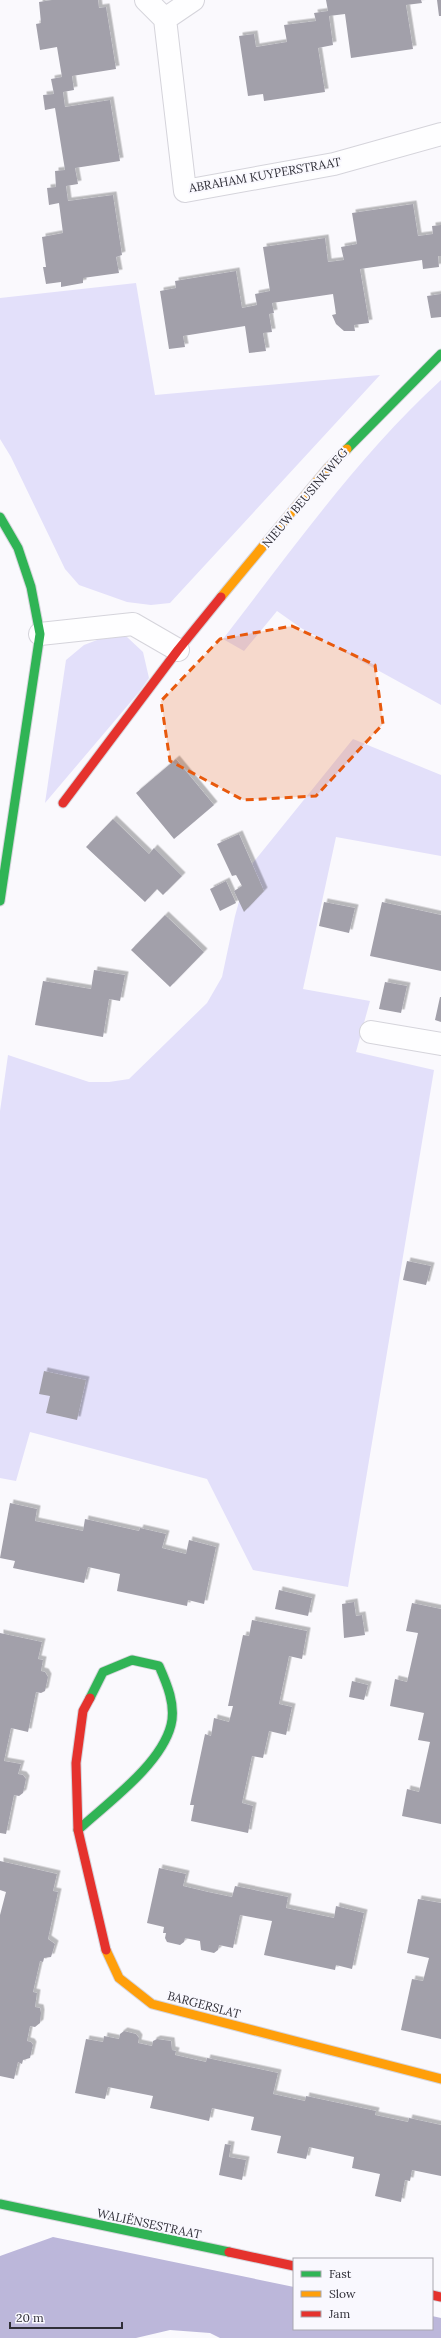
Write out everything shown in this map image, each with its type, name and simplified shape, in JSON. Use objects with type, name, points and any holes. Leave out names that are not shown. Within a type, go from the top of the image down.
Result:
[{"type":"street","points":[[146,0],[164,19],[193,0]]},
{"type":"street","name":"ABRAHAM KUYPERSTRAAT","points":[[164,19],[185,191],[334,164],[441,134]]},
{"type":"street","name":"NIEUW BEUSINKWEG","points":[[63,804],[178,650],[327,469],[441,354]]},
{"type":"street","points":[[0,517],[18,548],[25,567],[31,587],[40,634],[0,901]]},
{"type":"street","points":[[40,634],[133,624],[178,650]]},
{"type":"street","points":[[371,1032],[441,1044]]},
{"type":"street","name":"BARGERSLAT","points":[[78,1830],[144,1767],[162,1746],[171,1725],[171,1704],[168,1684],[159,1666],[132,1660],[103,1672],[83,1711],[76,1763],[78,1830],[103,1943],[119,1978],[152,2004],[441,2079]]},
{"type":"street","name":"WALIËNSESTRAAT","points":[[0,2204],[293,2266]]},
{"type":"highlighted area","points":[[292,626],[375,665],[383,724],[316,796],[243,800],[170,761],[161,701],[220,639]]},
{"type":"shaded area","points":[[136,283],[155,395],[380,375],[170,603],[151,605],[127,602],[79,585],[65,569],[11,457],[0,439],[0,298]]},
{"type":"shaded area","points":[[441,380],[441,705],[301,628],[277,611],[244,651],[223,639],[300,538],[354,472],[411,409]]},
{"type":"shaded area","points":[[105,637],[127,637],[143,652],[149,678],[140,691],[45,803],[66,660],[84,645]]},
{"type":"shaded area","points":[[353,739],[441,775],[441,856],[336,837],[303,989],[370,1001],[356,1052],[434,1070],[348,1587],[253,1570],[207,1479],[30,1432],[16,1481],[0,1478],[0,1111],[8,1055],[89,1082],[109,1082],[129,1079],[207,1003],[222,977],[235,916],[248,869]]},
{"type":"shaded area","points":[[53,2237],[293,2287],[293,2330],[433,2330],[433,2316],[441,2318],[441,2338],[220,2338],[210,2333],[170,2330],[136,2338],[0,2338],[0,2256]]},
{"type":"building","points":[[52,0],[98,0],[99,8],[106,7],[116,69],[72,76],[74,90],[63,92],[65,107],[110,100],[120,161],[75,168],[78,184],[66,186],[68,201],[113,195],[122,255],[116,257],[119,273],[83,278],[83,283],[61,287],[61,282],[46,284],[43,267],[46,267],[42,237],[63,233],[59,203],[49,205],[47,188],[56,187],[55,171],[65,170],[55,108],[45,110],[43,95],[54,94],[51,79],[62,77],[57,47],[40,50],[36,24],[41,23],[39,2]]},
{"type":"building","points":[[326,0],[421,0],[422,3],[406,5],[413,49],[351,58],[345,14],[329,16],[333,45],[318,48],[325,92],[264,101],[263,94],[248,96],[239,36],[254,34],[256,47],[287,42],[284,25],[316,21],[314,13],[328,11]]},
{"type":"building","points":[[437,0],[441,0],[441,16],[439,16]]},
{"type":"building","points":[[413,204],[418,236],[433,234],[432,226],[441,225],[441,256],[438,256],[439,267],[423,269],[422,260],[360,269],[369,323],[354,325],[355,331],[344,331],[336,324],[332,315],[336,314],[333,294],[272,303],[274,313],[269,314],[272,332],[263,333],[266,351],[249,353],[245,326],[183,336],[185,347],[169,349],[160,291],[176,288],[175,281],[236,271],[242,308],[257,305],[255,294],[270,291],[263,247],[325,238],[328,262],[344,260],[341,247],[357,244],[352,213]]},
{"type":"building","points":[[441,294],[441,317],[431,318],[427,296]]},
{"type":"building","points":[[176,759],[214,805],[174,839],[136,793]]},
{"type":"building","points":[[113,819],[149,854],[154,848],[182,876],[163,895],[157,889],[145,902],[86,847]]},
{"type":"building","points":[[239,834],[264,891],[244,912],[234,891],[242,886],[236,875],[232,876],[217,844]]},
{"type":"building","points":[[226,881],[236,903],[220,911],[210,889]]},
{"type":"building","points":[[324,902],[355,908],[349,933],[319,926]]},
{"type":"building","points":[[382,902],[441,915],[441,971],[370,956]]},
{"type":"building","points":[[165,915],[204,952],[170,987],[131,950]]},
{"type":"building","points":[[94,970],[125,975],[120,1001],[109,999],[103,1037],[35,1025],[43,981],[91,989]]},
{"type":"building","points":[[385,982],[407,986],[401,1013],[379,1009]]},
{"type":"building","points":[[441,997],[441,1022],[435,1020]]},
{"type":"building","points":[[407,1261],[431,1266],[426,1285],[403,1280]]},
{"type":"building","points":[[44,1371],[86,1380],[77,1420],[46,1413],[50,1396],[39,1394]]},
{"type":"building","points":[[10,1503],[37,1509],[35,1521],[83,1531],[85,1519],[139,1531],[140,1528],[166,1534],[162,1548],[186,1554],[189,1540],[216,1547],[204,1604],[188,1600],[187,1606],[117,1591],[120,1574],[88,1567],[84,1583],[13,1568],[15,1561],[0,1558]]},
{"type":"building","points":[[279,1590],[312,1598],[308,1616],[275,1609]]},
{"type":"building","points":[[354,1602],[356,1616],[362,1615],[365,1635],[344,1638],[342,1604]]},
{"type":"building","points":[[412,1603],[441,1609],[441,1824],[402,1816],[407,1789],[419,1792],[430,1742],[418,1740],[424,1713],[390,1706],[395,1679],[407,1682],[418,1633],[406,1631]]},
{"type":"building","points":[[252,1620],[307,1631],[302,1659],[289,1656],[279,1704],[292,1707],[286,1735],[269,1731],[263,1758],[252,1756],[242,1803],[253,1806],[248,1833],[191,1821],[194,1805],[190,1805],[205,1734],[211,1736],[214,1718],[229,1722],[233,1706],[228,1706],[243,1635],[249,1636]]},
{"type":"building","points":[[0,1633],[42,1642],[38,1659],[43,1660],[41,1671],[45,1672],[48,1677],[45,1691],[41,1693],[36,1692],[28,1732],[11,1728],[4,1761],[21,1764],[18,1774],[23,1775],[26,1779],[23,1793],[19,1796],[14,1795],[6,1834],[0,1833]]},
{"type":"building","points":[[352,1681],[368,1685],[364,1700],[349,1697]]},
{"type":"building","points":[[0,1861],[57,1874],[53,1891],[58,1892],[48,1939],[55,1944],[51,1957],[44,1958],[43,1962],[40,1961],[33,1992],[37,1993],[35,2007],[40,2008],[40,2023],[35,2027],[30,2026],[27,2041],[31,2042],[33,2045],[30,2058],[23,2060],[22,2064],[18,2062],[14,2079],[0,2076],[0,1915],[6,1892],[0,1890]]},
{"type":"building","points":[[159,1868],[186,1874],[183,1886],[208,1892],[232,1897],[235,1886],[288,1897],[286,1908],[334,1918],[336,1906],[364,1913],[352,1969],[336,1965],[335,1970],[264,1955],[272,1921],[240,1915],[233,1948],[219,1945],[218,1950],[214,1953],[201,1950],[200,1941],[185,1938],[184,1942],[180,1945],[167,1942],[165,1938],[166,1933],[163,1933],[164,1927],[147,1923]]},
{"type":"building","points":[[418,1899],[441,1903],[441,2039],[401,2030],[412,1979],[423,1981],[429,1958],[407,1953]]},
{"type":"building","points":[[124,2031],[136,2034],[139,2038],[138,2043],[152,2046],[153,2041],[157,2039],[171,2041],[172,2050],[176,2051],[175,2055],[206,2062],[207,2058],[278,2073],[273,2094],[305,2101],[306,2096],[376,2111],[375,2115],[408,2122],[409,2118],[441,2125],[441,2176],[412,2170],[410,2181],[405,2180],[401,2202],[375,2196],[380,2174],[352,2168],[354,2157],[309,2147],[306,2159],[277,2153],[281,2136],[251,2130],[254,2117],[212,2108],[209,2121],[150,2108],[153,2096],[108,2087],[105,2099],[75,2093],[86,2039],[103,2042],[104,2036],[119,2039],[120,2034]]},
{"type":"building","points":[[225,2144],[231,2145],[229,2157],[246,2160],[242,2180],[219,2175]]},
{"type":"traffic: fast","points":[[347,449],[441,354]]},
{"type":"traffic: fast","points":[[0,517],[18,548],[31,587],[40,634],[0,901]]},
{"type":"traffic: fast","points":[[78,1830],[145,1769],[165,1740],[171,1725],[172,1717],[172,1702],[159,1666],[132,1660],[103,1672],[90,1698]]},
{"type":"traffic: fast","points":[[0,2204],[229,2252]]},
{"type":"traffic: slow","points":[[221,597],[327,469],[347,449]]},
{"type":"traffic: slow","points":[[106,1950],[119,1978],[152,2004],[441,2079]]},
{"type":"traffic: jam","points":[[63,803],[178,650],[221,597]]},
{"type":"traffic: jam","points":[[90,1698],[83,1711],[76,1763],[78,1830],[106,1950]]},
{"type":"traffic: jam","points":[[229,2252],[293,2266]]},
{"type":"traffic: jam","points":[[433,2295],[441,2297]]}]
